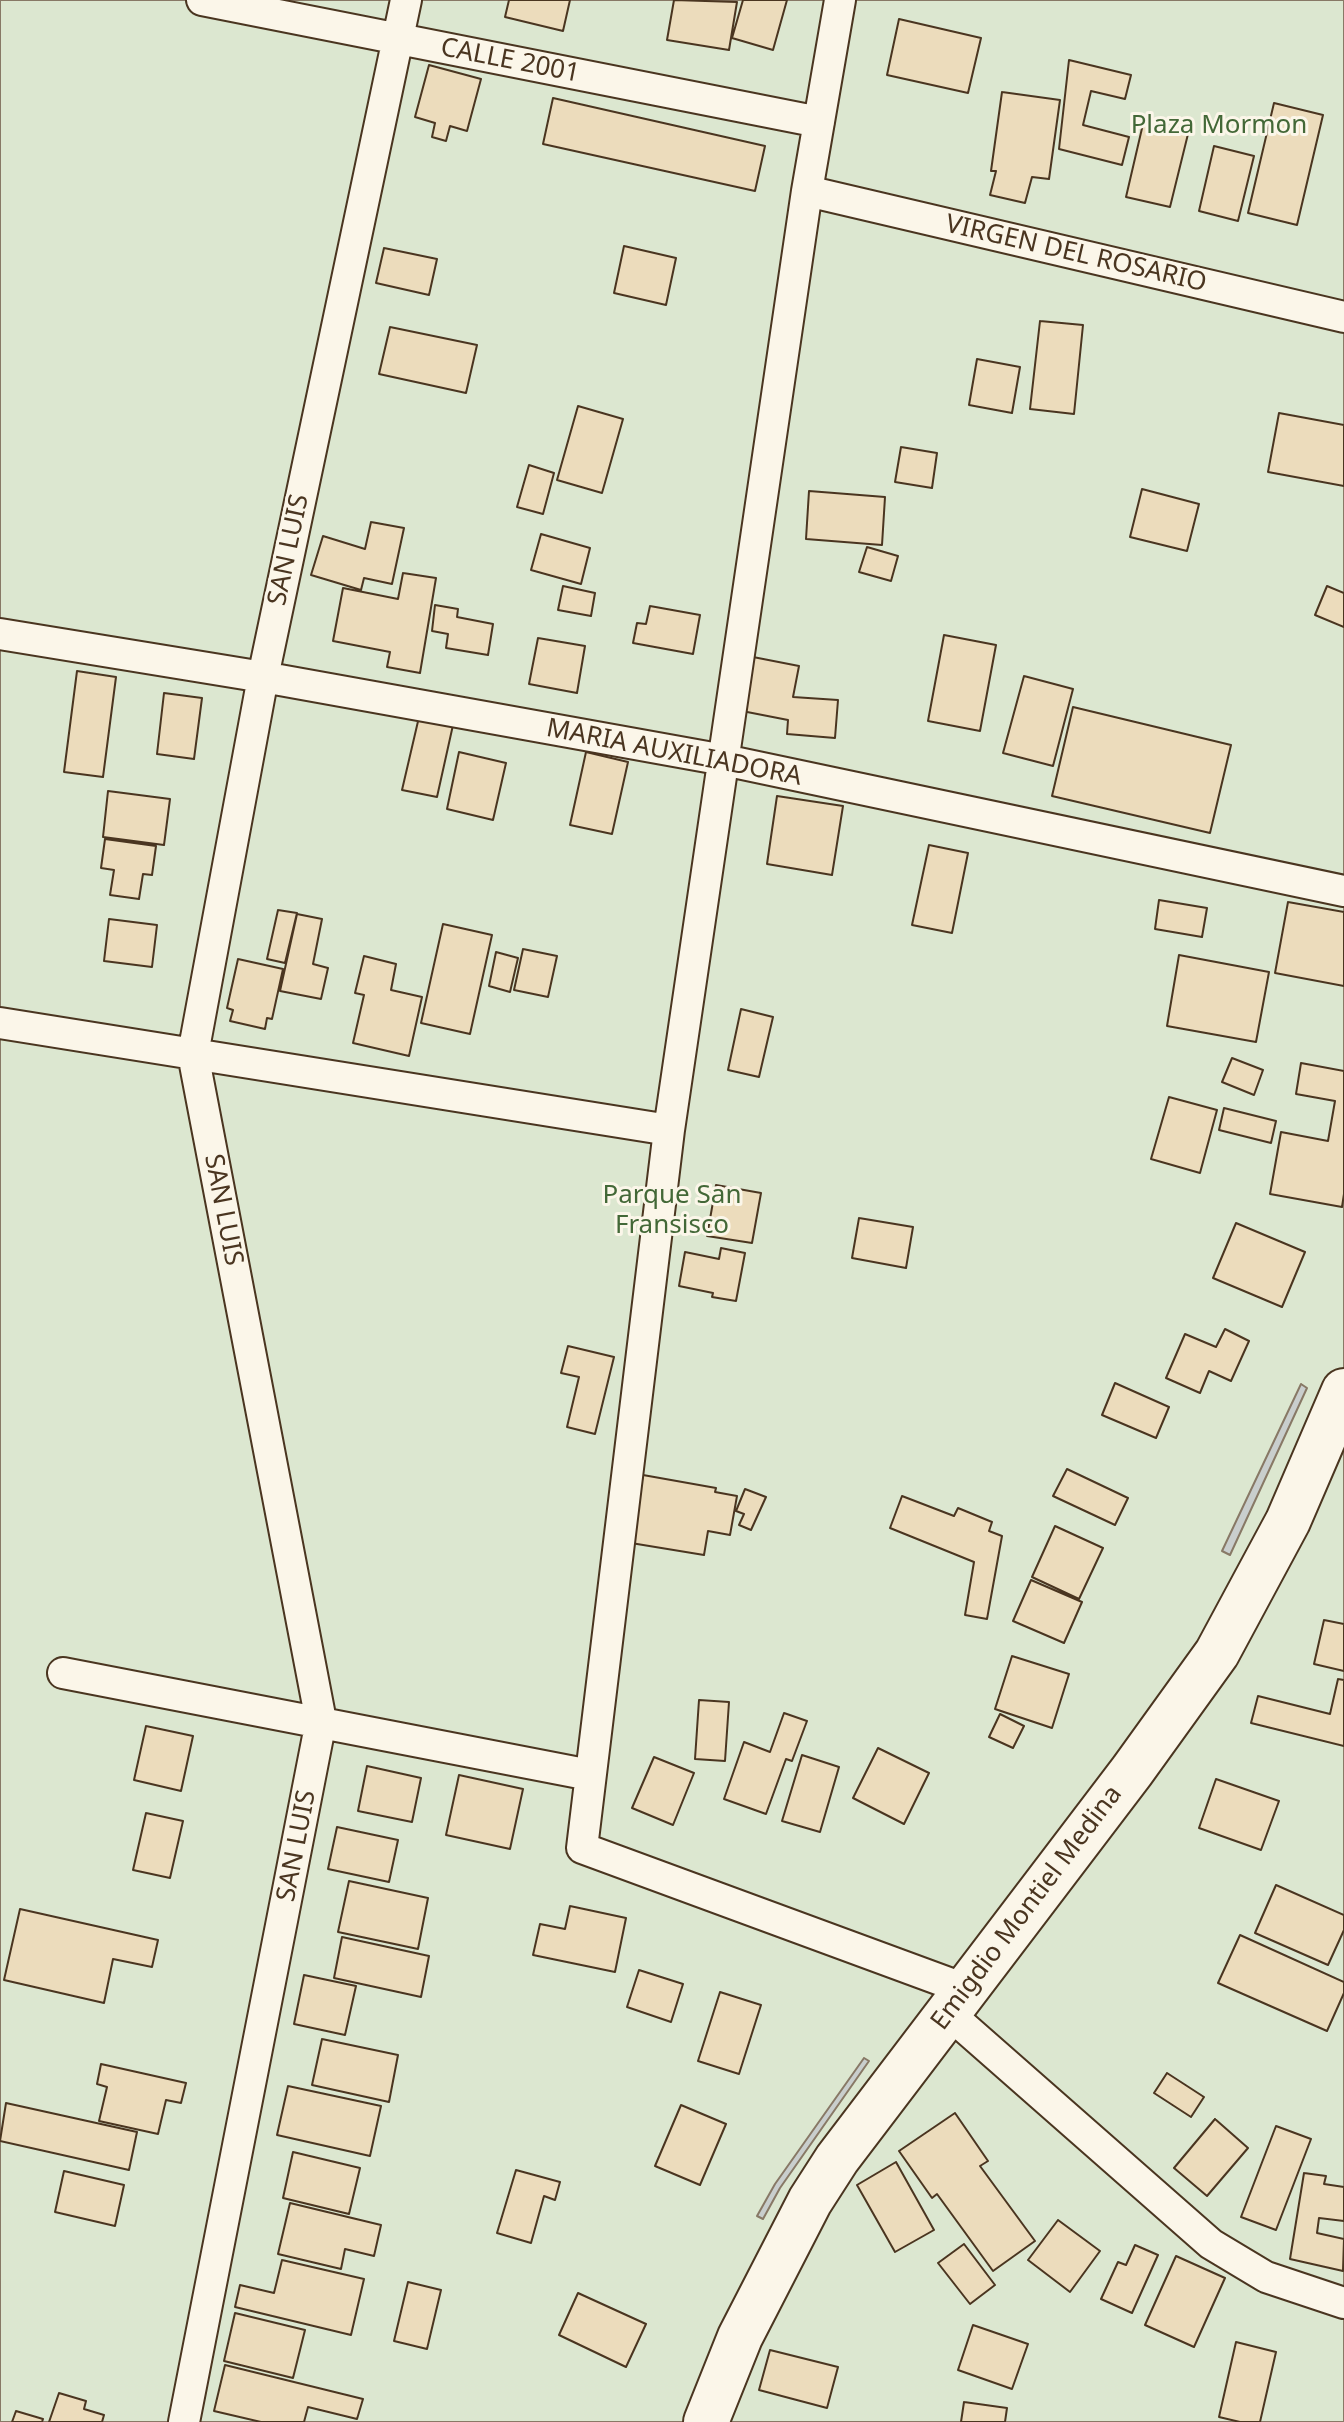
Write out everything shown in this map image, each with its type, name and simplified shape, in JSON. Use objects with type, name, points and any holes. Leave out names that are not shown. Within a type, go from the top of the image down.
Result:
[{"type":"main road","name":"Emigdio Montiel Medina","points":[[706,2422],[740,2337],[810,2201],[837,2159],[1132,1771],[1217,1653],[1288,1521],[1344,1391]]},
{"type":"street","name":"CALLE 2001","points":[[202,0],[819,122]]},
{"type":"street","name":"SAN LUIS","points":[[184,2422],[321,1721],[193,1054],[263,677],[406,0]]},
{"type":"street","points":[[840,0],[807,191],[578,1773],[582,1848],[956,2001],[1211,2244],[1266,2277],[1344,2303]]},
{"type":"street","name":"VIRGEN DEL ROSARIO","points":[[807,191],[1344,317]]},
{"type":"street","name":"MARIA AUXILIADORA","points":[[0,634],[263,677],[724,760],[1344,891]]},
{"type":"street","points":[[0,1023],[669,1130]]},
{"type":"street","points":[[63,1673],[578,1773]]},
{"type":"green space","name":"Parque San Fransisco","points":[[0,0],[1344,0],[1344,2422],[0,2422]]},
{"type":"shaded area","points":[[1301,1384],[1307,1388],[1230,1555],[1222,1551]]},
{"type":"shaded area","points":[[864,2058],[869,2061],[780,2188],[763,2219],[757,2216],[775,2184]]},
{"type":"building","points":[[509,0],[570,0],[563,31],[505,17]]},
{"type":"building","points":[[674,0],[737,2],[729,50],[667,40]]},
{"type":"building","points":[[743,0],[787,0],[773,50],[732,38]]},
{"type":"building","points":[[899,19],[981,38],[968,93],[887,75]]},
{"type":"building","points":[[1069,60],[1131,75],[1125,99],[1091,91],[1083,125],[1129,137],[1122,165],[1059,149]]},
{"type":"building","points":[[429,65],[481,79],[467,131],[450,126],[446,141],[432,137],[435,123],[415,117]]},
{"type":"building","points":[[1002,92],[1060,100],[1049,179],[1032,177],[1025,203],[990,195],[996,171],[991,171]]},
{"type":"building","points":[[553,98],[765,146],[755,191],[543,144]]},
{"type":"building","points":[[1274,103],[1323,115],[1297,225],[1248,213]]},
{"type":"building","points":[[1143,124],[1188,134],[1170,207],[1126,197]]},
{"type":"building","points":[[1214,146],[1254,156],[1238,221],[1199,211]]},
{"type":"building","points":[[624,246],[676,258],[666,305],[614,293]]},
{"type":"building","points":[[384,248],[437,259],[429,295],[376,283]]},
{"type":"building","points":[[1040,321],[1083,325],[1074,414],[1030,409]]},
{"type":"building","points":[[390,327],[477,345],[466,393],[379,374]]},
{"type":"building","points":[[977,359],[1020,367],[1012,413],[969,405]]},
{"type":"building","points":[[578,406],[623,419],[602,493],[557,480]]},
{"type":"building","points":[[1279,413],[1344,425],[1344,486],[1268,472]]},
{"type":"building","points":[[901,447],[937,453],[932,488],[895,482]]},
{"type":"building","points":[[529,465],[554,473],[543,514],[517,507]]},
{"type":"building","points":[[1142,489],[1199,504],[1187,551],[1130,537]]},
{"type":"building","points":[[809,491],[885,497],[882,545],[806,539]]},
{"type":"building","points":[[371,522],[404,528],[392,584],[364,578],[361,590],[311,575],[323,536],[365,549]]},
{"type":"building","points":[[541,534],[590,548],[581,584],[531,570]]},
{"type":"building","points":[[867,547],[898,556],[891,581],[859,572]]},
{"type":"building","points":[[403,573],[436,578],[420,673],[387,667],[390,652],[333,641],[343,588],[398,599]]},
{"type":"building","points":[[563,586],[595,593],[591,616],[558,610]]},
{"type":"building","points":[[1327,586],[1344,593],[1344,627],[1315,615]]},
{"type":"building","points":[[435,605],[458,609],[457,617],[493,624],[488,655],[446,648],[448,634],[432,631]]},
{"type":"building","points":[[650,606],[700,615],[693,654],[633,643],[637,623],[646,624]]},
{"type":"building","points":[[944,635],[996,645],[980,731],[928,721]]},
{"type":"building","points":[[538,638],[585,646],[577,693],[529,684]]},
{"type":"building","points":[[753,657],[799,666],[793,697],[838,700],[835,738],[787,734],[788,720],[742,711]]},
{"type":"building","points":[[77,671],[116,677],[103,777],[64,772]]},
{"type":"building","points":[[1024,676],[1073,689],[1053,766],[1003,753]]},
{"type":"building","points":[[164,693],[202,698],[194,759],[157,754]]},
{"type":"building","points":[[1073,707],[1231,745],[1210,833],[1052,796]]},
{"type":"building","points":[[419,717],[453,725],[437,797],[402,790]]},
{"type":"building","points":[[459,752],[506,763],[493,820],[447,809]]},
{"type":"building","points":[[586,752],[628,762],[612,834],[570,825]]},
{"type":"building","points":[[108,791],[170,799],[164,845],[103,837]]},
{"type":"building","points":[[777,796],[843,806],[832,875],[767,864]]},
{"type":"building","points":[[105,839],[156,846],[152,875],[143,874],[139,899],[110,895],[114,870],[101,868]]},
{"type":"building","points":[[929,845],[968,853],[952,933],[912,925]]},
{"type":"building","points":[[1159,900],[1207,908],[1202,937],[1155,929]]},
{"type":"building","points":[[1288,902],[1344,912],[1344,986],[1275,973]]},
{"type":"building","points":[[278,910],[297,913],[285,963],[267,959]]},
{"type":"building","points":[[297,914],[322,919],[313,964],[328,968],[321,999],[280,991]]},
{"type":"building","points":[[109,919],[157,925],[152,967],[104,961]]},
{"type":"building","points":[[443,924],[492,935],[470,1034],[421,1023]]},
{"type":"building","points":[[523,949],[557,956],[548,997],[514,990]]},
{"type":"building","points":[[496,952],[518,958],[510,992],[489,986]]},
{"type":"building","points":[[1179,955],[1269,972],[1256,1042],[1167,1026]]},
{"type":"building","points":[[364,956],[396,964],[391,990],[422,997],[409,1056],[353,1043],[364,995],[355,993]]},
{"type":"building","points":[[238,959],[283,969],[272,1019],[267,1018],[265,1029],[230,1021],[233,1010],[227,1008]]},
{"type":"building","points":[[741,1009],[773,1017],[759,1077],[728,1070]]},
{"type":"building","points":[[1232,1058],[1263,1070],[1254,1095],[1222,1082]]},
{"type":"building","points":[[1301,1063],[1344,1071],[1342,1207],[1270,1194],[1281,1132],[1328,1141],[1335,1101],[1296,1094]]},
{"type":"building","points":[[1169,1097],[1217,1110],[1200,1173],[1151,1159]]},
{"type":"building","points":[[1224,1108],[1276,1121],[1271,1143],[1219,1130]]},
{"type":"building","points":[[716,1185],[761,1193],[752,1243],[707,1236]]},
{"type":"building","points":[[859,1218],[913,1227],[906,1268],[852,1258]]},
{"type":"building","points":[[1236,1223],[1305,1252],[1282,1307],[1213,1278]]},
{"type":"building","points":[[721,1248],[745,1253],[736,1301],[679,1286],[685,1252],[719,1259]]},
{"type":"building","points":[[1225,1329],[1249,1341],[1231,1381],[1209,1371],[1200,1393],[1166,1378],[1185,1334],[1216,1347]]},
{"type":"building","points":[[568,1346],[614,1357],[595,1434],[567,1427],[579,1377],[561,1373]]},
{"type":"building","points":[[1115,1383],[1169,1407],[1156,1438],[1102,1415]]},
{"type":"building","points":[[1067,1469],[1128,1498],[1115,1525],[1053,1496]]},
{"type":"building","points":[[643,1475],[716,1488],[715,1492],[737,1496],[730,1535],[708,1531],[704,1555],[631,1543]]},
{"type":"building","points":[[745,1489],[766,1497],[751,1530],[739,1525],[744,1514],[736,1511]]},
{"type":"building","points":[[902,1496],[954,1516],[958,1508],[992,1522],[989,1531],[1002,1536],[987,1619],[965,1615],[974,1562],[890,1528]]},
{"type":"building","points":[[1055,1526],[1103,1548],[1079,1599],[1032,1577]]},
{"type":"building","points":[[1031,1580],[1082,1602],[1064,1643],[1013,1621]]},
{"type":"building","points":[[1324,1620],[1344,1624],[1344,1671],[1314,1664]]},
{"type":"building","points":[[1012,1656],[1069,1674],[1052,1728],[995,1709]]},
{"type":"building","points":[[1338,1679],[1344,1680],[1344,1746],[1251,1723],[1258,1696],[1330,1714]]},
{"type":"building","points":[[699,1700],[729,1702],[725,1761],[695,1759]]},
{"type":"building","points":[[784,1713],[807,1721],[792,1761],[786,1759],[766,1814],[724,1799],[744,1742],[770,1752]]},
{"type":"building","points":[[1000,1714],[1024,1726],[1013,1748],[989,1737]]},
{"type":"building","points":[[146,1726],[193,1736],[181,1791],[134,1780]]},
{"type":"building","points":[[878,1748],[929,1773],[904,1824],[853,1798]]},
{"type":"building","points":[[802,1755],[839,1767],[820,1832],[782,1821]]},
{"type":"building","points":[[654,1757],[694,1773],[673,1825],[632,1808]]},
{"type":"building","points":[[367,1766],[421,1778],[412,1822],[358,1811]]},
{"type":"building","points":[[459,1775],[523,1789],[510,1849],[446,1835]]},
{"type":"building","points":[[1216,1779],[1279,1801],[1261,1850],[1199,1828]]},
{"type":"building","points":[[146,1813],[183,1821],[170,1878],[133,1870]]},
{"type":"building","points":[[337,1827],[398,1840],[389,1882],[328,1869]]},
{"type":"building","points":[[349,1881],[428,1898],[418,1949],[338,1932]]},
{"type":"building","points":[[1276,1885],[1344,1915],[1344,1930],[1328,1965],[1255,1933]]},
{"type":"building","points":[[570,1906],[626,1918],[615,1972],[533,1955],[540,1924],[565,1929]]},
{"type":"building","points":[[20,1909],[158,1940],[152,1967],[113,1959],[104,2003],[4,1980]]},
{"type":"building","points":[[1240,1935],[1344,1982],[1344,1993],[1327,2031],[1218,1983]]},
{"type":"building","points":[[342,1937],[429,1956],[421,1997],[334,1978]]},
{"type":"building","points":[[639,1970],[683,1984],[671,2022],[627,2007]]},
{"type":"building","points":[[304,1975],[356,1986],[345,2035],[294,2024]]},
{"type":"building","points":[[720,1992],[761,2005],[739,2074],[698,2061]]},
{"type":"building","points":[[322,2039],[398,2055],[389,2102],[312,2085]]},
{"type":"building","points":[[101,2064],[186,2083],[181,2103],[166,2100],[158,2134],[99,2121],[107,2087],[97,2084]]},
{"type":"building","points":[[1167,2073],[1204,2097],[1191,2117],[1154,2093]]},
{"type":"building","points":[[288,2086],[381,2106],[370,2156],[277,2135]]},
{"type":"building","points":[[6,2103],[137,2132],[129,2170],[0,2141]]},
{"type":"building","points":[[681,2105],[726,2124],[700,2185],[655,2166]]},
{"type":"building","points":[[955,2113],[988,2161],[980,2166],[1035,2241],[993,2271],[937,2194],[932,2198],[899,2151]]},
{"type":"building","points":[[1215,2119],[1248,2148],[1207,2196],[1174,2168]]},
{"type":"building","points":[[1276,2126],[1311,2139],[1276,2230],[1241,2217]]},
{"type":"building","points":[[293,2152],[360,2168],[349,2214],[283,2198]]},
{"type":"building","points":[[896,2162],[934,2230],[895,2252],[857,2185]]},
{"type":"building","points":[[516,2170],[560,2182],[555,2200],[544,2196],[531,2243],[497,2233]]},
{"type":"building","points":[[64,2171],[124,2185],[115,2226],[55,2212]]},
{"type":"building","points":[[1304,2173],[1326,2176],[1324,2184],[1344,2187],[1344,2221],[1319,2218],[1317,2233],[1344,2239],[1343,2271],[1290,2259]]},
{"type":"building","points":[[290,2203],[381,2225],[374,2256],[345,2249],[341,2269],[278,2254]]},
{"type":"building","points":[[1058,2220],[1100,2251],[1070,2292],[1028,2260]]},
{"type":"building","points":[[964,2244],[995,2285],[970,2304],[938,2263]]},
{"type":"building","points":[[1135,2245],[1158,2255],[1132,2313],[1101,2299],[1118,2262],[1126,2265]]},
{"type":"building","points":[[1176,2256],[1225,2278],[1194,2347],[1145,2325]]},
{"type":"building","points":[[282,2260],[364,2279],[351,2335],[235,2307],[240,2285],[274,2293]]},
{"type":"building","points":[[408,2282],[441,2290],[427,2349],[394,2341]]},
{"type":"building","points":[[578,2293],[646,2324],[626,2367],[559,2335]]},
{"type":"building","points":[[235,2313],[305,2330],[293,2378],[224,2361]]},
{"type":"building","points":[[973,2325],[1028,2344],[1012,2389],[958,2370]]},
{"type":"building","points":[[1236,2342],[1276,2352],[1260,2422],[1240,2422],[1219,2417]]},
{"type":"building","points":[[770,2350],[838,2367],[827,2408],[759,2390]]},
{"type":"building","points":[[225,2365],[363,2399],[357,2419],[308,2407],[304,2422],[261,2422],[214,2411]]},
{"type":"building","points":[[59,2393],[86,2401],[84,2409],[104,2415],[102,2422],[49,2422]]},
{"type":"building","points":[[964,2402],[1007,2408],[1005,2422],[961,2422]]},
{"type":"building","points":[[16,2411],[43,2419],[42,2422],[12,2422]]},
{"type":"park label","name":"Plaza Mormon","points":[[1219,126]]}]
